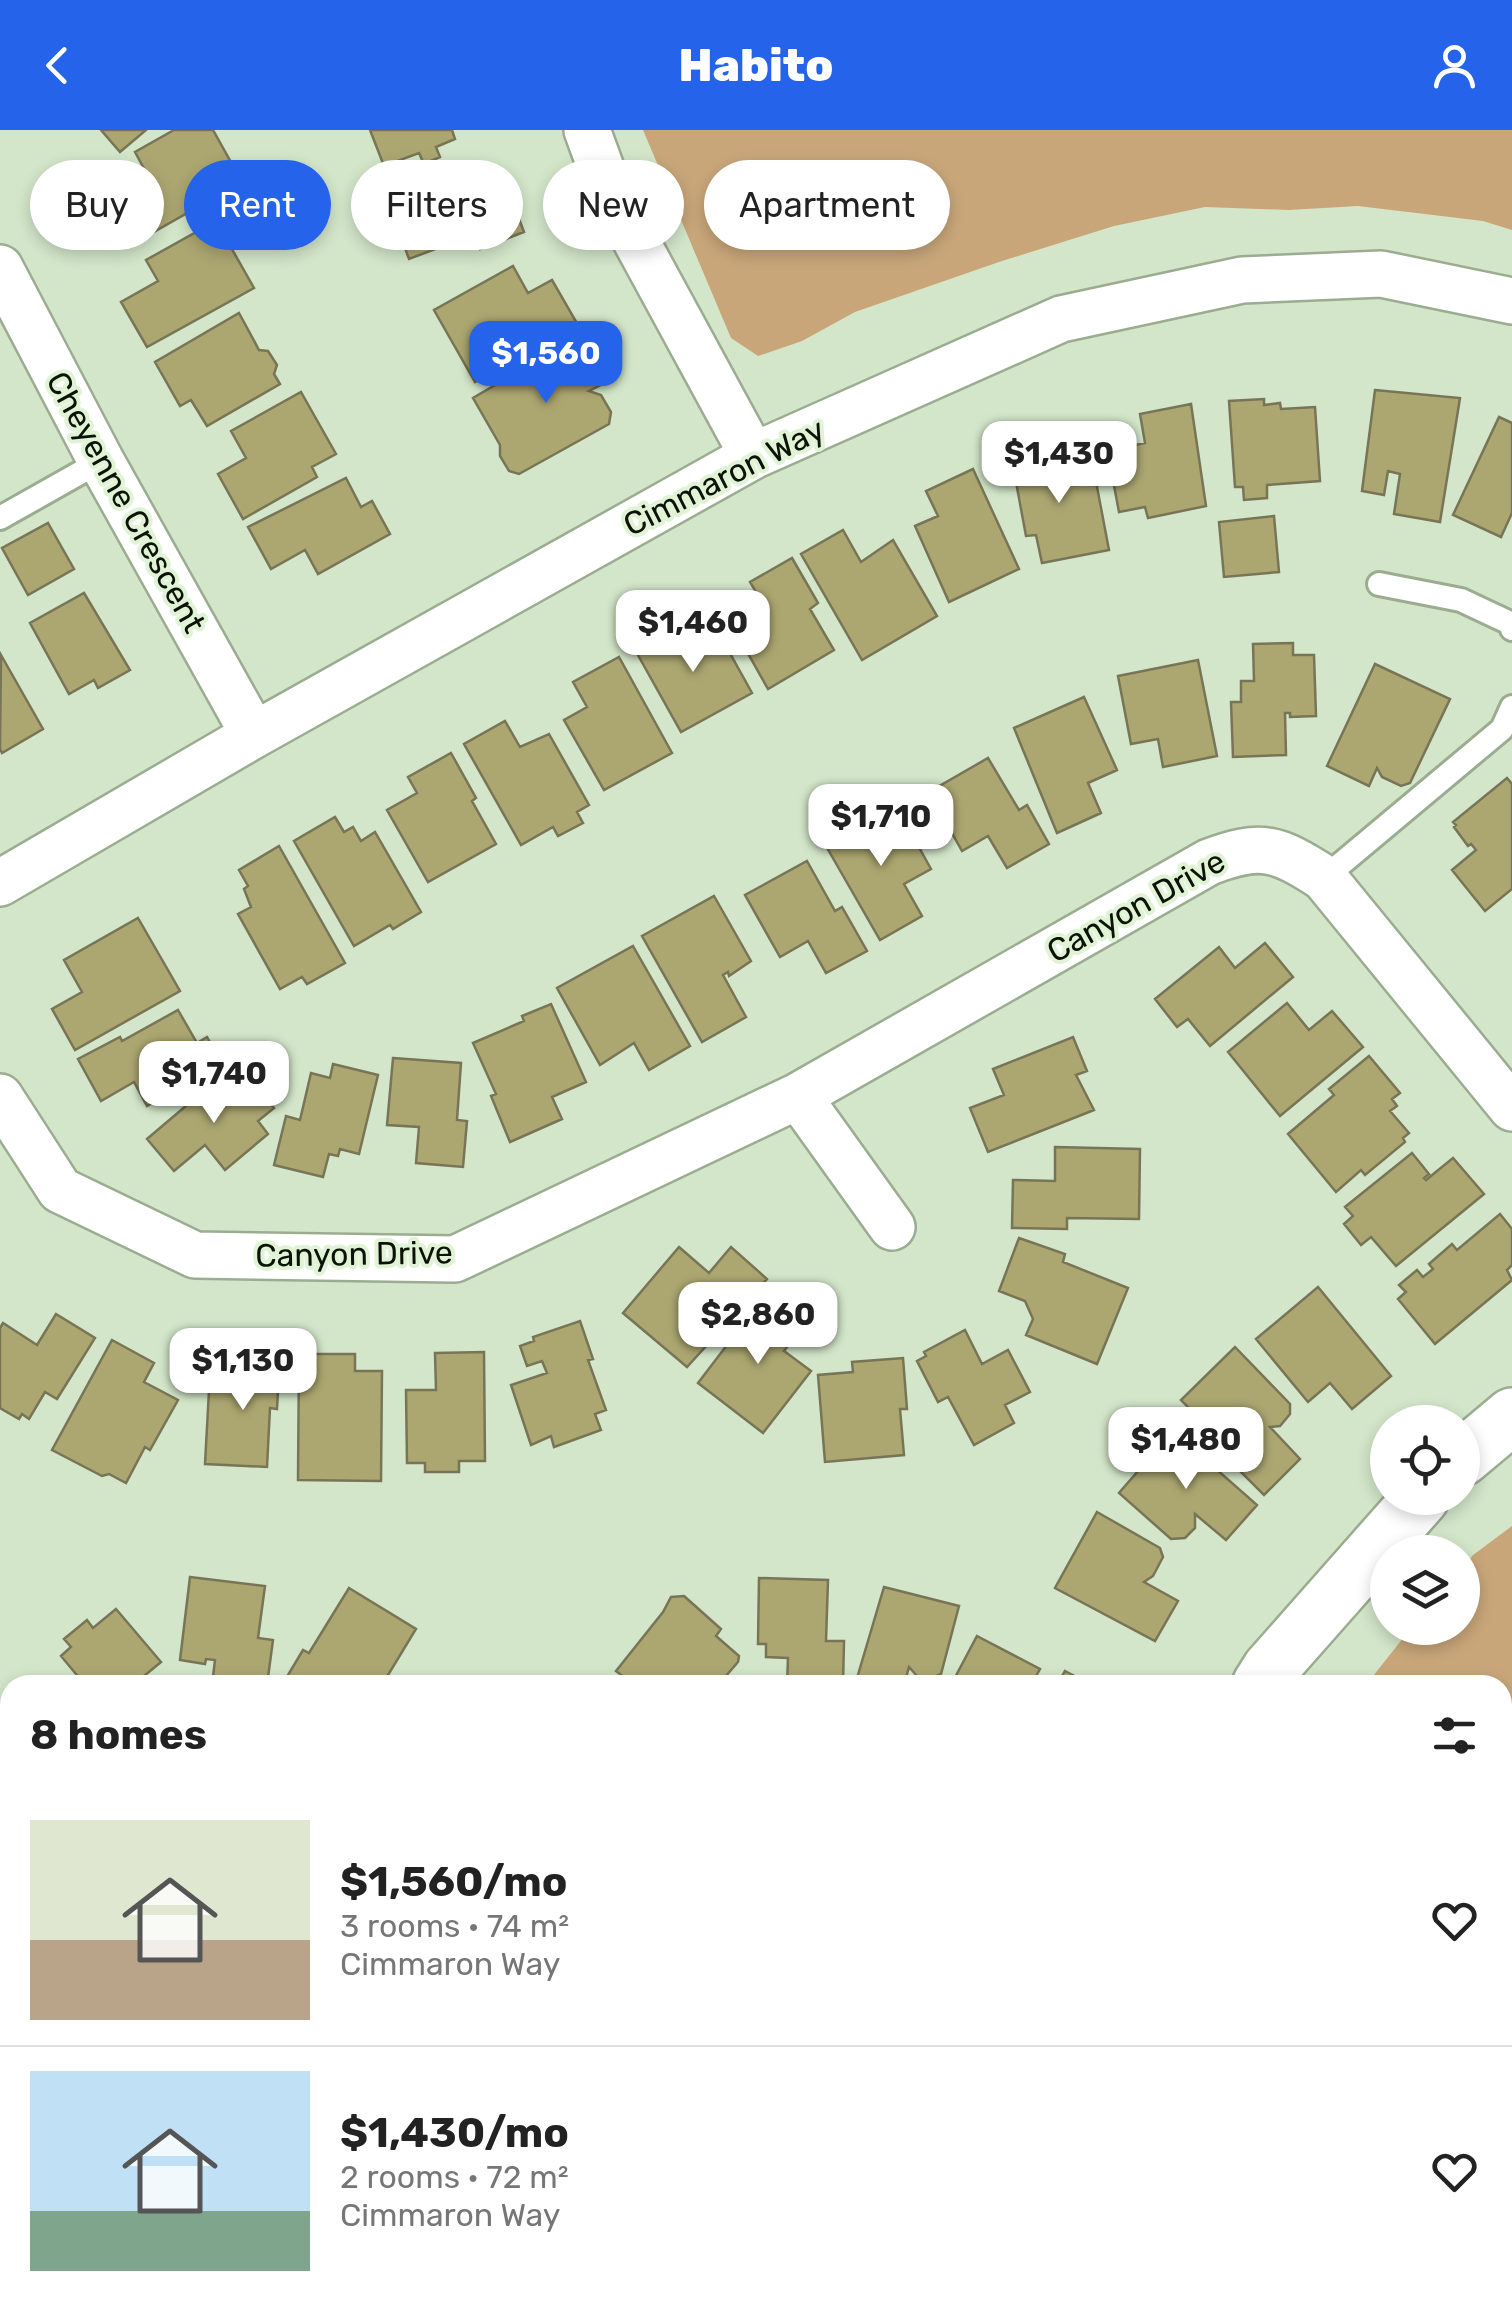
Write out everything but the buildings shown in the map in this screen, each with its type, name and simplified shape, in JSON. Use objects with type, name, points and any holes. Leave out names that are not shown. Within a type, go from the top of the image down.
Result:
[{"type":"street","points":[[587,130],[610,193],[754,456]]},
{"type":"street","name":"Cheyenne Crescent","points":[[0,268],[101,461],[254,735]]},
{"type":"street","name":"Cimmaron Way","points":[[0,883],[254,735],[754,456],[1061,318],[1242,280],[1381,274],[1512,300]]},
{"type":"street","name":"Canyon Drive","points":[[0,1097],[60,1190],[195,1255],[455,1259],[798,1096],[1209,862],[1243,849],[1284,853],[1324,878],[1512,1108]]},
{"type":"street","points":[[798,1096],[892,1227]]},
{"type":"street","points":[[1480,1443],[1512,1416]]},
{"type":"street","points":[[1266,1675],[1407,1515]]},
{"type":"lane","points":[[0,518],[101,461]]},
{"type":"lane","points":[[1378,584],[1461,600],[1510,623],[1512,628]]},
{"type":"lane","points":[[1324,878],[1502,730],[1512,707]]},
{"type":"shaded area","points":[[643,130],[1512,130],[1512,230],[1483,221],[1358,206],[1289,210],[1205,207],[1114,226],[999,262],[855,312],[802,341],[758,356],[731,338],[684,227],[684,160],[656,160]]},
{"type":"shaded area","points":[[1512,1526],[1512,1675],[1374,1675],[1398,1645],[1480,1645],[1480,1550]]}]
